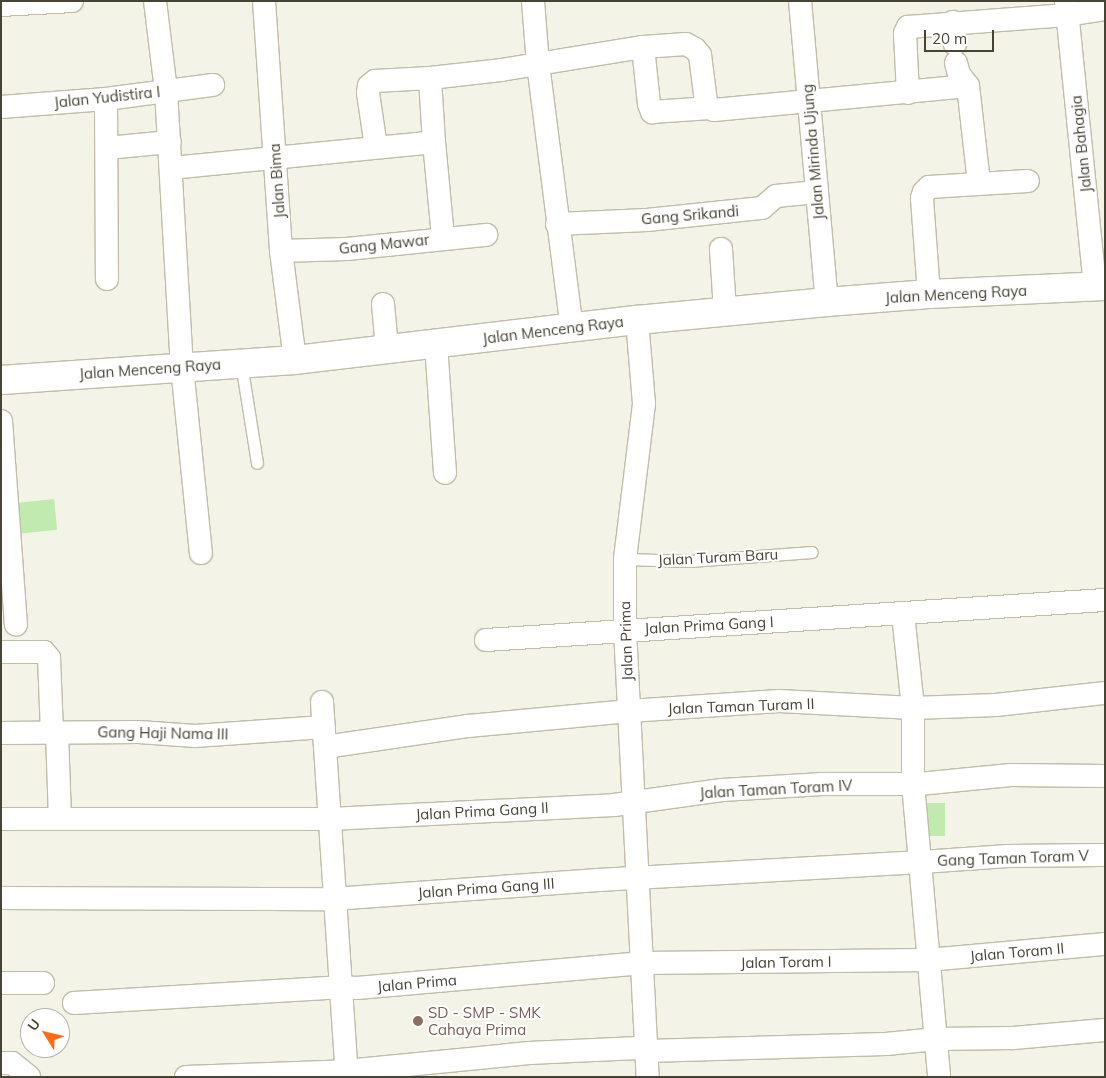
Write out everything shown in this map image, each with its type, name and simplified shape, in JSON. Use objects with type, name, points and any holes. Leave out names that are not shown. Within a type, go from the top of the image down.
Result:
[{"type":"street","points":[[1,5],[72,1]]},
{"type":"street","points":[[155,1],[170,142],[182,367],[201,554]]},
{"type":"street","name":"Jalan Bima","points":[[264,1],[281,251],[295,360]]},
{"type":"street","points":[[533,1],[538,64],[557,224],[572,329]]},
{"type":"street","name":"Jalan Mirinda Ujung","points":[[800,1],[826,302]]},
{"type":"street","points":[[908,93],[907,29],[913,25],[955,43],[1067,8],[1105,9]]},
{"type":"street","name":"Jalan Bahagia","points":[[1067,8],[1100,286]]},
{"type":"street","points":[[955,43],[957,70],[968,86],[979,183]]},
{"type":"street","points":[[376,147],[368,94],[371,83],[430,78],[538,64],[643,47],[686,44],[695,48],[700,55],[706,102],[710,108]]},
{"type":"street","points":[[643,47],[649,104],[652,112],[710,108],[714,110],[968,86]]},
{"type":"street","points":[[430,78],[443,238]]},
{"type":"street","name":"Jalan Yudistira I","points":[[1,107],[106,99],[213,86]]},
{"type":"street","points":[[106,99],[107,279]]},
{"type":"street","points":[[107,148],[170,142]]},
{"type":"street","points":[[171,168],[434,142]]},
{"type":"street","points":[[929,294],[922,198],[924,192],[929,187],[1028,181]]},
{"type":"street","name":"Gang Srikandi","points":[[557,224],[647,220],[762,208],[776,196],[817,192]]},
{"type":"street","name":"Gang Mawar","points":[[281,251],[347,249],[486,235]]},
{"type":"street","points":[[721,250],[725,311]]},
{"type":"street","name":"Jalan Menceng Raya","points":[[1,380],[241,362],[295,360],[637,320],[826,302],[929,294],[1100,286]]},
{"type":"street","points":[[383,304],[387,349]]},
{"type":"street","name":"Jalan Prima","points":[[637,320],[644,404],[625,559],[625,630],[648,1077]]},
{"type":"street","points":[[436,344],[445,473]]},
{"type":"street","points":[[1,421],[6,544],[16,624]]},
{"type":"street","name":"Jalan Prima Gang I","points":[[486,640],[1105,600]]},
{"type":"street","points":[[903,614],[913,708],[921,863],[939,1077]]},
{"type":"street","points":[[1,652],[44,652],[49,658],[60,818]]},
{"type":"street","name":"Jalan Taman Turam II","points":[[629,711],[779,701],[913,708],[996,704],[1105,693]]},
{"type":"street","points":[[322,702],[333,899],[346,1074]]},
{"type":"street","points":[[324,737],[629,711]]},
{"type":"street","name":"Gang Haji Nama III","points":[[1,733],[139,732],[173,736],[324,737]]},
{"type":"street","name":"Jalan Taman Toram IV","points":[[634,801],[722,790],[823,784],[916,784],[1011,776],[1105,776]]},
{"type":"street","name":"Jalan Prima Gang II","points":[[1,819],[330,819],[614,805],[634,801]]},
{"type":"street","name":"Gang Taman Toram V","points":[[638,878],[921,863],[1008,856],[1105,855]]},
{"type":"street","name":"Jalan Prima Gang III","points":[[1,898],[333,899],[638,878]]},
{"type":"street","name":"Jalan Toram II","points":[[928,960],[1105,944]]},
{"type":"street","name":"Jalan Toram I","points":[[643,963],[928,960]]},
{"type":"street","name":"Jalan Prima","points":[[74,1003],[340,987],[357,988],[643,963]]},
{"type":"street","points":[[1,983],[43,983]]},
{"type":"street","points":[[186,1077],[346,1074],[529,1053],[638,1048],[647,1051],[886,1044],[937,1038],[1013,1038],[1105,1030]]},
{"type":"street","points":[[1,1063],[12,1062],[29,1077]]},
{"type":"lane","points":[[241,362],[257,463]]},
{"type":"lane","name":"Jalan Turam Baru","points":[[625,559],[690,561],[812,552]]},
{"type":"green space","points":[[54,499],[57,530],[16,534],[13,503]]},
{"type":"green space","points":[[927,803],[945,803],[945,836],[927,836]]},
{"type":"place","name":"SD - SMP - SMK Cahaya Prima","points":[[418,1021]]}]
